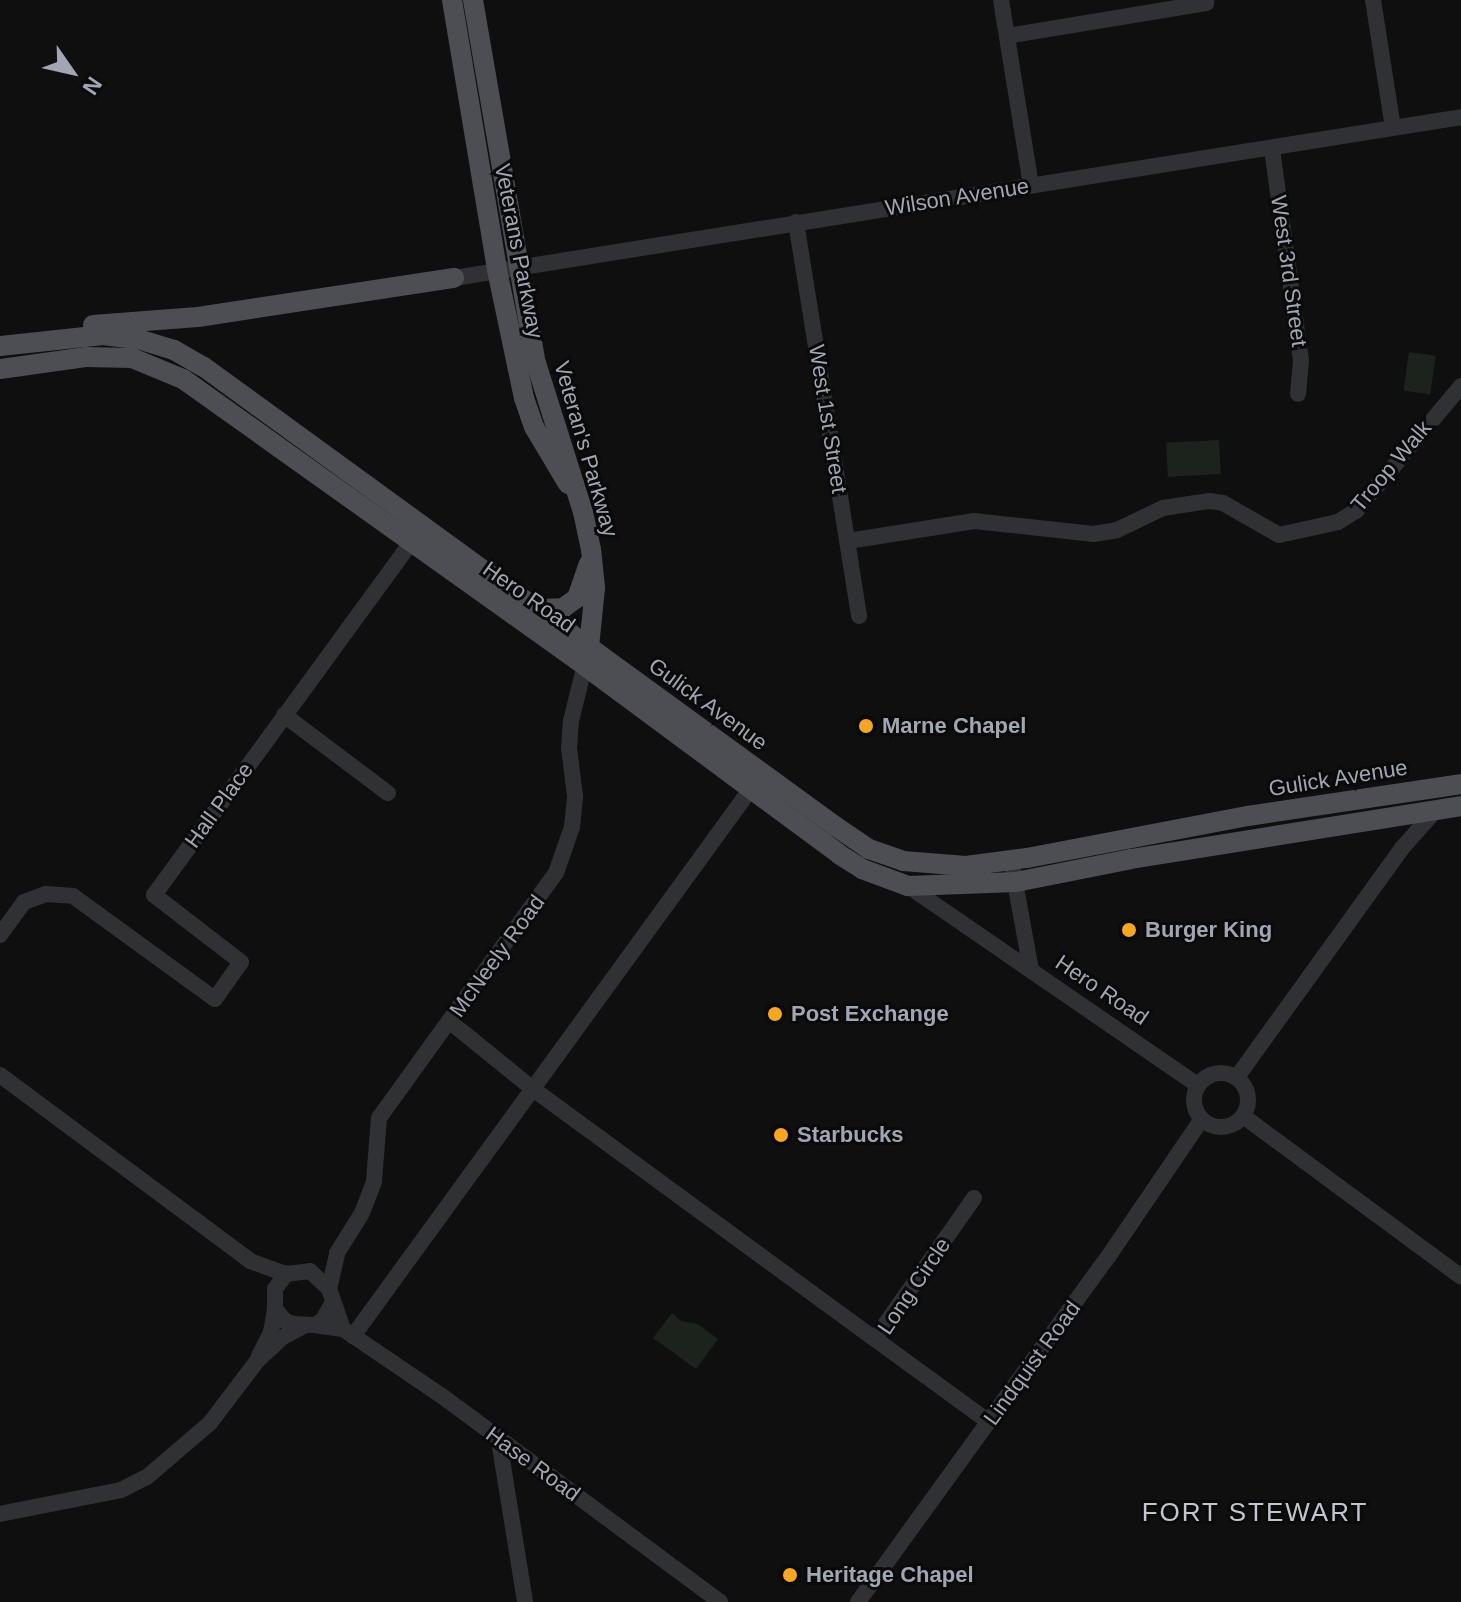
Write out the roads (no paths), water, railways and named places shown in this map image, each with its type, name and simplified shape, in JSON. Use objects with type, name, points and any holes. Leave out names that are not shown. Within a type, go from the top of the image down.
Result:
[{"type":"main road","name":"Veterans Parkway","points":[[452,0],[497,270],[524,398],[550,459],[578,497]]},
{"type":"main road","name":"Veterans Parkway","points":[[473,0],[518,266]]},
{"type":"main road","name":"Veteran's Parkway","points":[[518,266],[536,363],[591,549],[595,588],[587,656]]},
{"type":"main road","points":[[0,344],[97,325],[198,317],[454,278]]},
{"type":"main road","name":"Gulick Avenue","points":[[0,344],[103,335],[138,339],[174,350],[204,367],[538,609],[587,656],[869,849],[903,861],[942,866],[1011,860],[1248,816],[1461,784]]},
{"type":"main road","name":"Hero Road","points":[[0,369],[85,357],[117,358],[147,361],[183,379],[411,542],[587,656],[750,790],[840,855],[862,869],[908,886]]},
{"type":"main road","points":[[538,609],[563,608],[577,598],[587,576],[591,549]]},
{"type":"main road","points":[[908,886],[1016,882],[1131,859],[1461,806]]},
{"type":"street","points":[[1001,0],[1031,185]]},
{"type":"street","points":[[1373,0],[1393,127]]},
{"type":"street","points":[[1007,36],[1206,3]]},
{"type":"street","name":"Wilson Avenue","points":[[454,278],[1461,117]]},
{"type":"street","name":"West 3rd Street","points":[[1272,149],[1301,360],[1298,394]]},
{"type":"street","name":"West 1st Street","points":[[796,222],[859,616]]},
{"type":"street","name":"Troop Walk","points":[[848,541],[974,521],[1093,534],[1117,530],[1163,508],[1209,501],[1223,503],[1279,535],[1338,522],[1357,510],[1461,386]]},
{"type":"street","name":"Hall Place","points":[[0,935],[24,902],[46,894],[73,896],[215,999],[241,962],[154,895],[411,542]]},
{"type":"street","name":"McNeely Road","points":[[343,1243],[362,1213],[374,1181],[379,1118],[546,888],[566,849],[575,796],[569,748],[571,721],[587,656]]},
{"type":"street","points":[[284,715],[388,793]]},
{"type":"street","points":[[348,1333],[533,1089],[750,790]]},
{"type":"street","points":[[1237,1077],[1402,848],[1436,810]]},
{"type":"street","points":[[1389,817],[1403,835],[1402,848]]},
{"type":"street","name":"Hero Road","points":[[1011,860],[1031,970],[1198,1085]]},
{"type":"street","points":[[908,886],[1031,970]]},
{"type":"street","points":[[449,1021],[533,1089],[875,1339]]},
{"type":"street","points":[[1223,1073],[1237,1077],[1248,1095],[1243,1116],[1223,1128],[1201,1120],[1193,1102],[1198,1085],[1210,1075],[1223,1073]]},
{"type":"street","points":[[0,1075],[250,1261],[286,1274]]},
{"type":"street","points":[[1243,1116],[1461,1277]]},
{"type":"street","name":"Lindquist Road","points":[[858,1602],[1106,1260],[1201,1120]]},
{"type":"street","name":"Long Circle","points":[[974,1198],[875,1339],[989,1422]]},
{"type":"street","points":[[257,1361],[271,1332],[278,1282],[286,1274],[316,1265],[343,1243]]},
{"type":"street","points":[[0,1514],[121,1490],[147,1477],[210,1423],[257,1361],[283,1337],[322,1321],[330,1296],[333,1265],[343,1243]]},
{"type":"street","points":[[250,1261],[285,1321],[348,1333]]},
{"type":"street","points":[[303,1270],[318,1276],[348,1333]]},
{"type":"street","name":"Hase Road","points":[[348,1333],[442,1396],[720,1602]]},
{"type":"street","points":[[499,1441],[525,1602]]},
{"type":"place","name":"Marne Chapel","points":[[866,726]]},
{"type":"place","name":"Burger King","points":[[1129,930]]},
{"type":"place","name":"Post Exchange","points":[[775,1014]]},
{"type":"place","name":"Starbucks","points":[[781,1135]]},
{"type":"place","name":"Heritage Chapel","points":[[790,1575]]},
{"type":"district","name":"FORT STEWART","points":[[1255,1513]]}]
